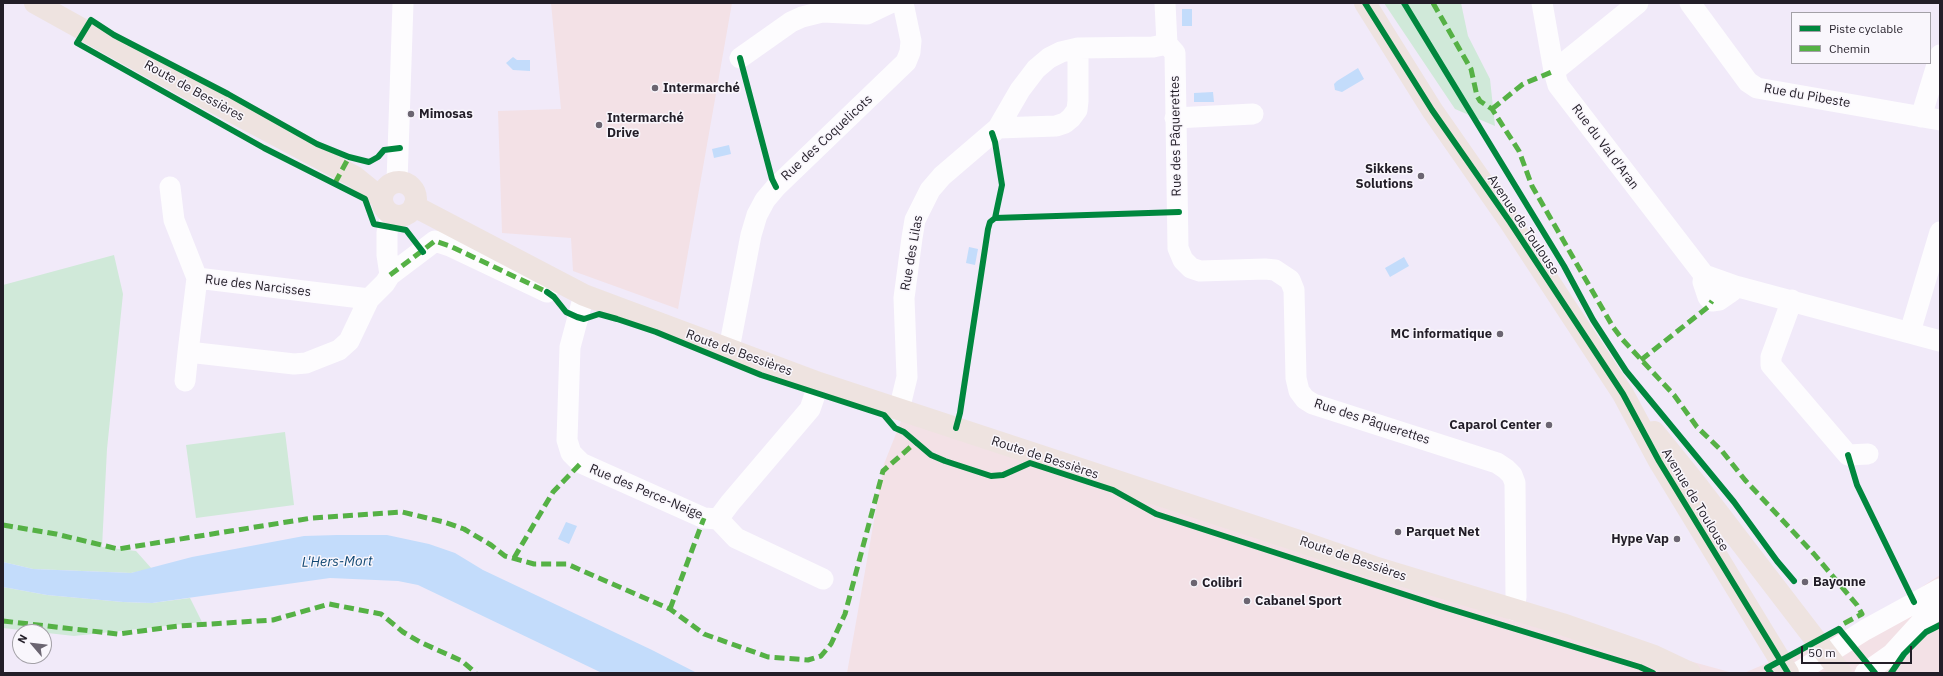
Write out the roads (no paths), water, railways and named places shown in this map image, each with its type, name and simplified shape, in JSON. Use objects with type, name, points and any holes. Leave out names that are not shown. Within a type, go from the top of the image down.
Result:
[{"type":"main road","name":"Route de Bessières","points":[[35,3],[208,99],[390,195],[404,215],[414,206],[416,199],[415,192],[411,186],[405,182],[390,195]]},
{"type":"main road","name":"Avenue de Toulouse","points":[[1365,3],[1432,110],[1510,222],[1623,394],[1659,461],[1745,606],[1788,673]]},
{"type":"main road","name":"Route de Bessières","points":[[414,206],[584,295],[819,383],[1374,567],[1562,624],[1654,656],[1690,673]]},
{"type":"main road","name":"Avenue de Toulouse","points":[[1623,394],[1696,484],[1828,654],[1841,673]]},
{"type":"street","points":[[390,275],[387,255],[387,233],[403,3]]},
{"type":"street","points":[[740,58],[791,22],[802,17],[822,12],[867,14],[890,3]]},
{"type":"street","name":"Rue des Coquelicots","points":[[729,349],[733,336],[750,235],[757,215],[765,200],[776,187],[906,62],[910,52],[911,41],[903,3]]},
{"type":"street","points":[[1165,3],[1167,44]]},
{"type":"street","name":"Rue du Val d'Aran","points":[[1542,3],[1554,71],[1558,85],[1704,275],[1736,286],[1940,341]]},
{"type":"street","points":[[1554,71],[1638,3]]},
{"type":"street","name":"Rue du Pibeste","points":[[1690,3],[1748,82],[1756,88],[1931,118]]},
{"type":"street","name":"Rue des Lilas","points":[[899,410],[907,377],[904,298],[915,220],[930,190],[942,176],[998,128],[1020,90],[1036,69],[1049,58],[1061,52],[1078,48],[1153,47],[1167,44]]},
{"type":"street","name":"Rue des Pâquerettes","points":[[1167,44],[1175,53],[1175,118],[1179,212],[1178,248],[1183,260],[1191,268],[1200,271],[1265,269],[1274,270],[1290,280],[1294,290],[1296,378],[1299,391],[1305,399],[1313,404],[1497,462],[1512,475],[1515,483],[1516,597],[1514,610]]},
{"type":"street","points":[[998,128],[1056,126],[1065,124],[1072,118],[1077,110],[1078,101],[1078,48]]},
{"type":"street","points":[[1931,118],[1940,55]]},
{"type":"street","points":[[1175,118],[1253,114]]},
{"type":"street","points":[[170,187],[174,220],[197,278]]},
{"type":"street","points":[[1910,332],[1940,232]]},
{"type":"street","points":[[188,352],[294,364],[306,363],[333,353],[349,341],[370,298],[385,283],[390,275],[435,241],[450,246],[547,292]]},
{"type":"street","name":"Rue des Narcisses","points":[[185,381],[197,278],[370,298]]},
{"type":"street","name":"Rue des Perce-Neige","points":[[584,295],[570,347],[567,440],[571,453],[581,464],[704,518],[718,519],[736,538],[823,579]]},
{"type":"street","points":[[1792,300],[1771,357],[1771,365],[1848,455],[1868,454]]},
{"type":"street","name":"Rue des Perce-Neige","points":[[718,519],[730,502],[810,409],[819,383]]},
{"type":"street","points":[[1797,673],[1865,630],[1940,589]]},
{"type":"street","points":[[1865,673],[1892,654],[1923,620],[1940,607]]},
{"type":"water","points":[[1182,9],[1192,9],[1192,26],[1182,26]]},
{"type":"water","points":[[513,57],[517,60],[530,60],[530,71],[513,70],[506,63]]},
{"type":"water","points":[[1358,68],[1364,79],[1342,92],[1335,90],[1334,84],[1337,81]]},
{"type":"water","points":[[1213,92],[1214,102],[1194,102],[1194,93]]},
{"type":"water","points":[[729,145],[731,154],[714,158],[712,149]]},
{"type":"water","points":[[969,247],[978,249],[975,265],[966,263]]},
{"type":"water","points":[[1404,257],[1409,266],[1390,277],[1385,268]]},
{"type":"water","points":[[566,522],[577,526],[569,544],[558,539]]},
{"type":"water","name":"L'Hers-Mort","points":[[387,535],[429,544],[455,553],[483,570],[652,650],[697,673],[602,673],[418,585],[398,581],[330,578],[152,603],[123,602],[47,595],[3,587],[3,562],[33,569],[131,573],[192,557],[304,536]]},
{"type":"place","name":"Intermarché","points":[[655,88]]},
{"type":"place","name":"Mimosas","points":[[411,114]]},
{"type":"place","name":"Intermarché Drive","points":[[599,125]]},
{"type":"place","name":"Sikkens Solutions","points":[[1421,176]]},
{"type":"place","name":"MC informatique","points":[[1500,334]]},
{"type":"place","name":"Caparol Center","points":[[1549,425]]},
{"type":"place","name":"Parquet Net","points":[[1398,532]]},
{"type":"place","name":"Hype Vap","points":[[1677,539]]},
{"type":"place","name":"Bayonne","points":[[1805,582]]},
{"type":"place","name":"Colibri","points":[[1194,583]]},
{"type":"place","name":"Cabanel Sport","points":[[1247,601]]}]
